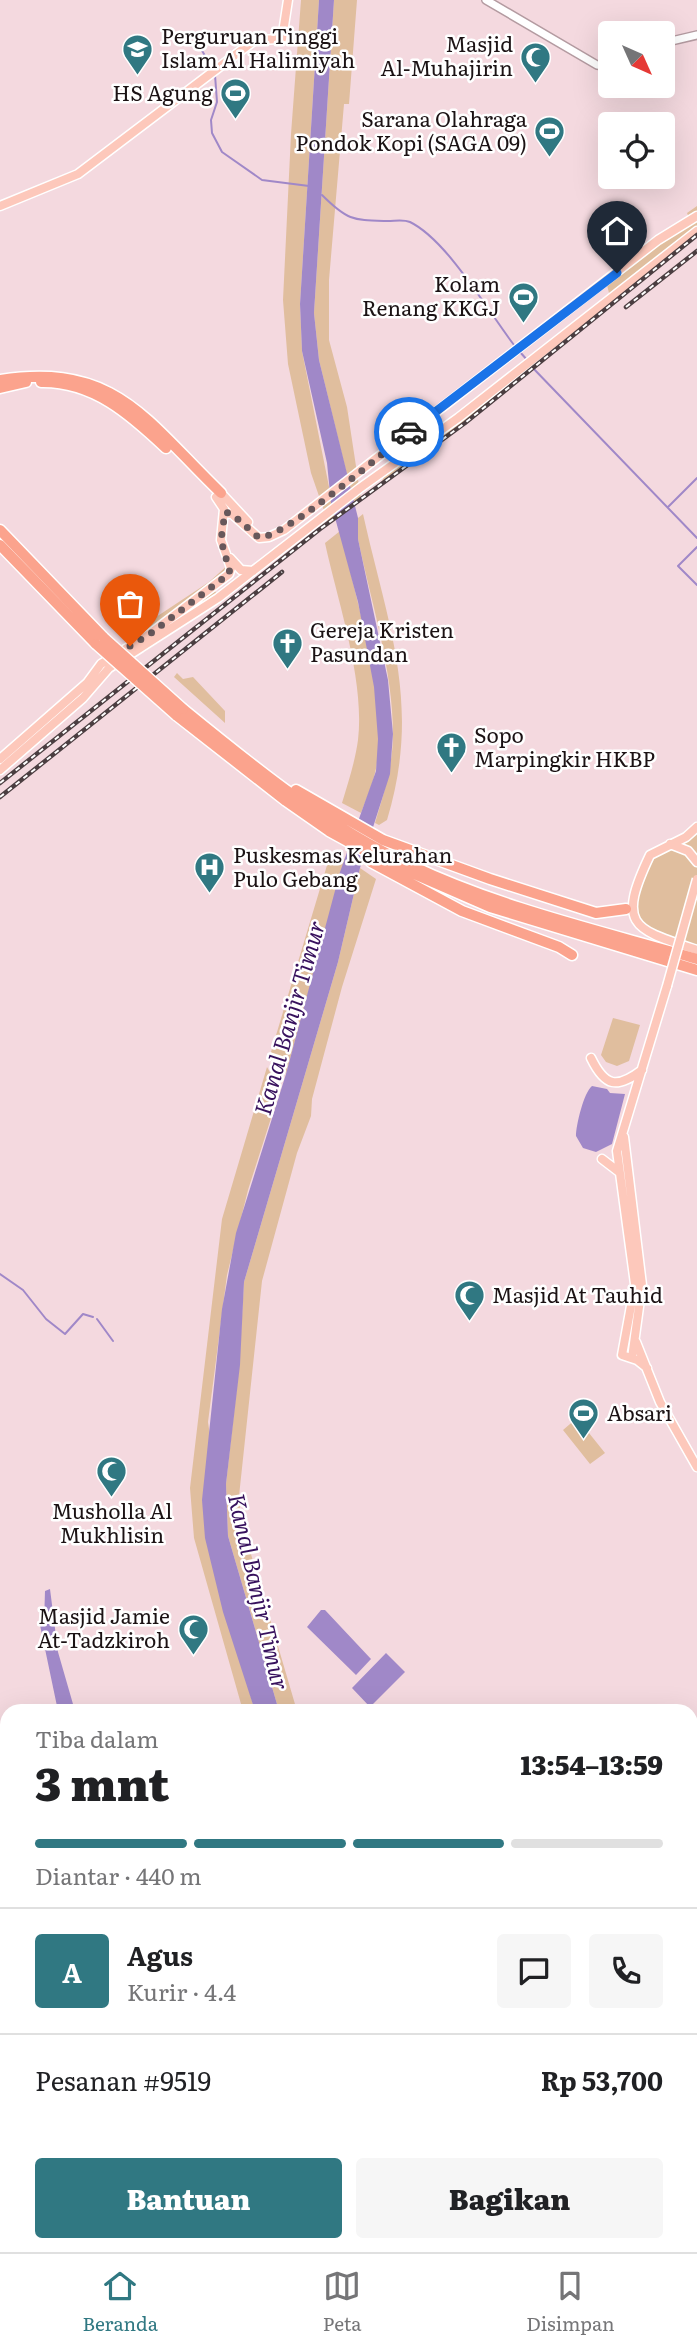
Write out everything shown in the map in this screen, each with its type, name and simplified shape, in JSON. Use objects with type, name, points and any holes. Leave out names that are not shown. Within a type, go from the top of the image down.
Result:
[{"type":"highway","points":[[0,386],[32,376],[73,378],[118,397],[141,414],[219,495]]},
{"type":"highway","points":[[0,386],[48,382],[92,391],[160,443],[219,495]]},
{"type":"highway","points":[[0,521],[38,572]]},
{"type":"highway","points":[[0,530],[100,641]]},
{"type":"highway","points":[[0,545],[179,712],[286,802],[329,826],[462,911],[525,937],[559,947],[572,956]]},
{"type":"highway","points":[[179,712],[329,826]]},
{"type":"highway","points":[[266,776],[383,840],[596,913],[626,909]]},
{"type":"highway","points":[[286,802],[297,816],[337,841],[490,907],[697,970]]},
{"type":"highway","points":[[382,860],[497,899],[697,959]]},
{"type":"main road","points":[[0,206],[78,174],[257,39],[282,39],[288,0]]},
{"type":"main road","points":[[486,0],[598,65]]},
{"type":"main road","points":[[676,40],[697,35]]},
{"type":"main road","points":[[225,513],[232,514],[258,537],[274,536],[665,234],[697,216]]},
{"type":"main road","points":[[0,769],[83,698],[109,668],[184,622],[253,571],[360,488],[458,418],[697,231]]},
{"type":"main road","points":[[447,404],[458,418]]},
{"type":"main road","points":[[219,495],[259,534],[274,536]]},
{"type":"main road","points":[[0,759],[86,683],[102,664],[150,634],[229,574],[231,568],[222,544],[225,513],[219,495]]},
{"type":"main road","points":[[222,526],[224,542],[233,562],[241,570],[253,571]]},
{"type":"main road","points":[[697,827],[686,837],[656,850],[649,857],[633,905],[634,916],[646,933],[697,950]]},
{"type":"main road","points":[[670,844],[688,851],[697,862]]},
{"type":"main road","points":[[626,1189],[619,1172],[617,1151],[697,879]]},
{"type":"main road","points":[[591,1058],[599,1074],[614,1083],[624,1082],[642,1070]]},
{"type":"main road","points":[[624,1134],[626,1189],[638,1271],[632,1357]]},
{"type":"main road","points":[[602,1159],[619,1172]]},
{"type":"main road","points":[[638,1271],[622,1355],[632,1357],[647,1368]]},
{"type":"main road","points":[[635,1339],[660,1402],[697,1467]]},
{"type":"shaded area","points":[[301,0],[319,0],[300,304],[302,351],[335,517],[328,522],[311,473],[288,364],[283,300]]},
{"type":"shaded area","points":[[319,0],[334,0],[314,313],[319,360],[358,518],[358,539],[388,680],[393,734],[390,774],[360,868],[338,962],[244,1282],[240,1365],[226,1484],[228,1536],[277,1704],[253,1704],[223,1612],[205,1538],[202,1500],[222,1309],[236,1233],[286,1074],[340,872],[376,771],[378,739],[374,687],[358,602],[331,503],[327,463],[302,351],[300,304]]},
{"type":"shaded area","points":[[334,0],[357,0],[349,104],[344,104],[329,280],[329,340],[347,407],[361,499],[354,504],[319,360],[314,313]]},
{"type":"shaded area","points":[[697,206],[697,231],[646,272],[640,282],[454,431],[380,486],[387,470],[622,288],[609,293],[607,285],[617,273],[690,220],[687,213]]},
{"type":"shaded area","points":[[363,514],[391,629],[401,702],[402,739],[397,778],[387,820],[379,825],[375,823],[391,757],[392,710],[385,660],[358,539],[358,518]]},
{"type":"shaded area","points":[[340,531],[369,652],[378,718],[375,773],[361,813],[342,803],[357,748],[359,717],[354,667],[325,543]]},
{"type":"shaded area","points":[[229,564],[231,569],[213,587],[218,597],[220,596],[220,602],[144,652],[142,649],[149,643],[138,629],[209,582]]},
{"type":"shaded area","points":[[177,673],[183,679],[193,677],[225,711],[225,723],[174,677]]},
{"type":"shaded area","points":[[697,827],[697,949],[646,933],[633,905],[647,861]]},
{"type":"shaded area","points":[[331,852],[345,859],[286,1074],[271,1052]]},
{"type":"shaded area","points":[[360,868],[376,879],[342,987],[312,1099],[311,1116],[297,1153],[262,1281],[239,1496],[241,1520],[295,1704],[277,1704],[228,1536],[226,1484],[239,1367],[244,1282],[338,962]]},
{"type":"shaded area","points":[[613,1018],[640,1025],[629,1061],[617,1066],[606,1062],[601,1055]]},
{"type":"shaded area","points":[[267,1067],[280,1090],[248,1190],[227,1275],[208,1422],[244,1673],[253,1704],[241,1704],[194,1538],[190,1488],[222,1219]]},
{"type":"shaded area","points":[[592,1086],[607,1089],[610,1093],[625,1094],[612,1144],[596,1152],[583,1148],[576,1136],[581,1109]]},
{"type":"shaded area","name":"Absari","points":[[577,1418],[605,1453],[590,1464],[563,1430]]},
{"type":"shaded area","points":[[50,1589],[58,1652],[73,1704],[57,1704],[40,1625],[44,1624],[45,1591]]},
{"type":"shaded area","points":[[321,1610],[325,1610],[371,1659],[356,1675],[307,1627]]},
{"type":"shaded area","points":[[386,1653],[405,1672],[373,1704],[367,1704],[352,1688]]},
{"type":"waterway","points":[[196,41],[212,67]]},
{"type":"waterway","points":[[215,75],[217,102],[211,120],[212,133],[222,152],[262,180],[309,186]]},
{"type":"waterway","points":[[322,195],[338,210],[352,217],[405,221],[424,231],[452,260],[514,345]]},
{"type":"waterway","points":[[520,352],[528,361]]},
{"type":"waterway","points":[[531,366],[697,538]]},
{"type":"waterway","points":[[668,507],[697,478]]},
{"type":"waterway","points":[[697,547],[678,566],[697,585]]},
{"type":"waterway","points":[[0,1274],[23,1290],[46,1319],[65,1334],[83,1314],[93,1317]]},
{"type":"waterway","points":[[97,1319],[113,1341]]},
{"type":"railway","points":[[0,783],[320,529],[465,423],[697,235]]},
{"type":"railway","points":[[626,307],[697,251]]},
{"type":"railway","points":[[0,797],[282,572]]},
{"type":"way so far","points":[[130,646],[145,638],[230,573],[231,568],[221,540],[225,512],[232,514],[258,537],[271,537],[320,503],[409,432]]},
{"type":"place","name":"Perguruan Tinggi Islam Al Halimiyah","points":[[138,76]]},
{"type":"place","name":"Masjid Al-Muhajirin","points":[[536,84]]},
{"type":"place","name":"HS Agung","points":[[236,121]]},
{"type":"place","name":"Sarana Olahraga Pondok Kopi (SAGA 09)","points":[[550,159]]},
{"type":"place","name":"Kolam Renang KKGJ","points":[[523,324]]},
{"type":"place","name":"Gereja Kristen Pasundan","points":[[287,670]]},
{"type":"place","name":"Sopo Marpingkir HKBP","points":[[451,775]]},
{"type":"place","name":"Puskesmas Kelurahan Pulo Gebang","points":[[210,895]]},
{"type":"place","name":"Masjid At Tauhid","points":[[469,1323]]},
{"type":"place","name":"Absari","points":[[584,1441]]},
{"type":"place","name":"Musholla Al Mukhlisin","points":[[112,1499]]},
{"type":"place","name":"Masjid Jamie At-Tadzkiroh","points":[[193,1656]]},
{"type":"route","points":[[409,432],[617,273]]},
{"type":"water label","name":"Kanal Banjir Timur","points":[[290,1018]]},
{"type":"water label","name":"Kanal Banjir Timur","points":[[258,1592]]}]
